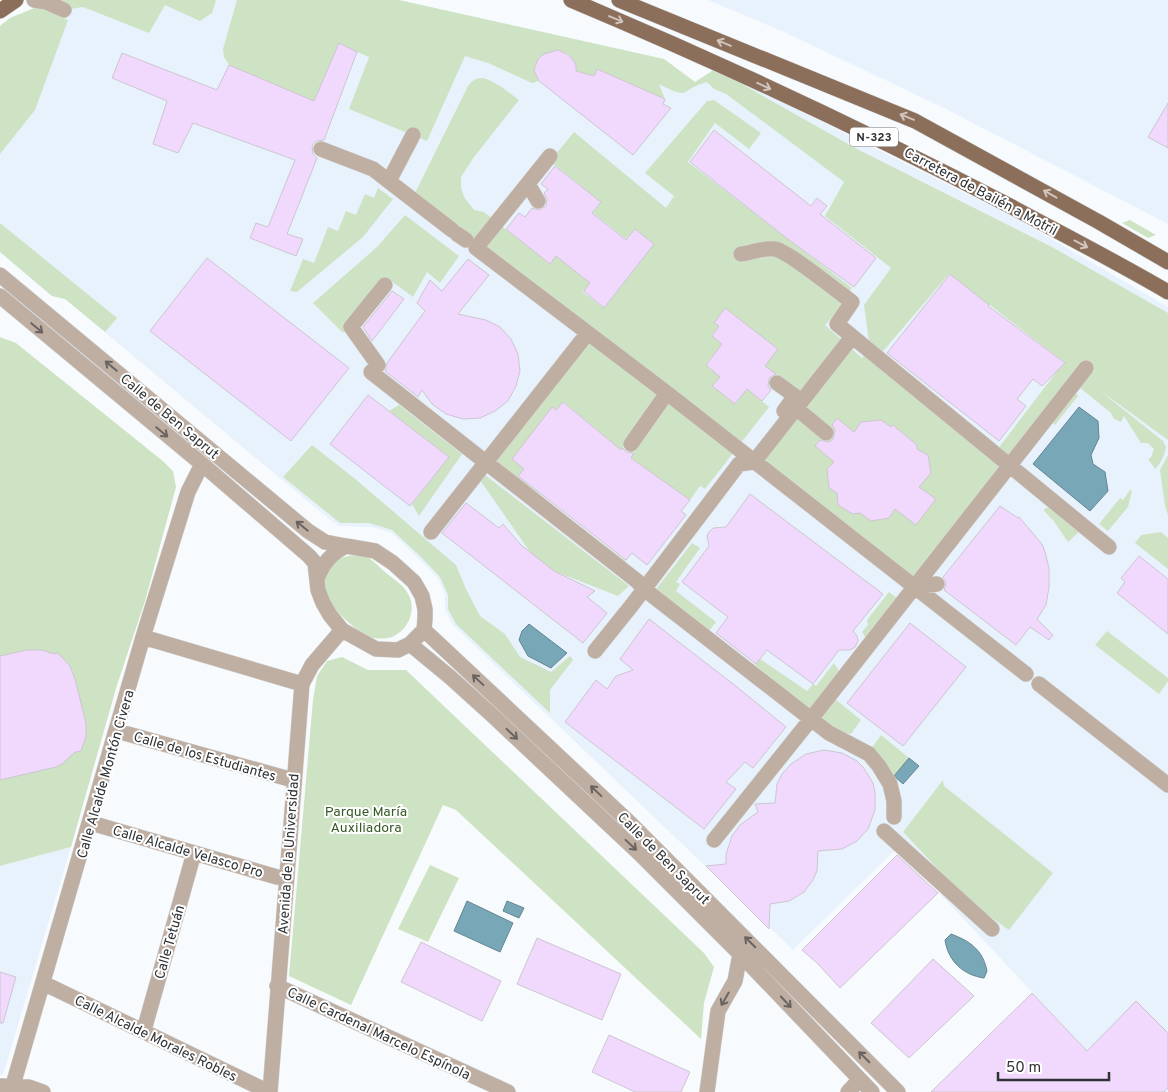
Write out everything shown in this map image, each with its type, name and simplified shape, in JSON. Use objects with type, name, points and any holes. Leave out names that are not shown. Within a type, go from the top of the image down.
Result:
[{"type":"main road","points":[[0,11],[16,0]]},
{"type":"main road","name":"Carretera de Bailén a Motril","points":[[571,0],[656,36],[912,155],[1124,266],[1168,292]]},
{"type":"main road","name":"N-323","points":[[619,0],[915,121],[1107,226],[1168,262]]},
{"type":"street","points":[[34,0],[46,2],[64,10],[53,0]]},
{"type":"street","points":[[389,181],[413,135]]},
{"type":"street","points":[[321,149],[373,169],[458,235]]},
{"type":"street","points":[[550,156],[476,248],[667,393],[1026,674]]},
{"type":"street","points":[[528,184],[538,201]]},
{"type":"street","points":[[740,254],[750,253],[761,248],[785,246],[852,302],[837,324],[1109,547]]},
{"type":"street","name":"Calle de Ben Saprut","points":[[0,275],[308,531],[325,542],[346,546]]},
{"type":"street","points":[[385,285],[351,327],[378,365],[372,372],[637,581],[644,589],[829,733],[869,754],[890,784],[894,800],[894,818]]},
{"type":"street","name":"Calle de Ben Saprut","points":[[2,302],[202,464],[309,556],[315,564],[317,579]]},
{"type":"street","points":[[431,532],[587,334]]},
{"type":"street","points":[[595,651],[739,464],[752,459],[797,409],[852,337]]},
{"type":"street","points":[[714,840],[812,719],[1086,368]]},
{"type":"street","points":[[752,459],[795,396],[777,383]]},
{"type":"street","points":[[631,444],[667,393]]},
{"type":"street","points":[[797,409],[826,433]]},
{"type":"street","name":"Calle Alcalde Montón Civera","points":[[7,1085],[43,983],[91,823],[143,637],[188,492],[202,464]]},
{"type":"street","points":[[346,546],[375,551],[388,559],[414,582],[422,596],[425,609],[424,630],[410,644],[398,650],[376,649],[342,630],[330,615],[318,590],[317,579],[322,567],[329,558],[346,546]]},
{"type":"street","points":[[915,587],[937,584]]},
{"type":"street","name":"Avenida de la Universidad","points":[[270,1092],[302,684],[312,665],[342,630]]},
{"type":"street","name":"Calle de Ben Saprut","points":[[424,630],[630,823],[898,1092]]},
{"type":"street","points":[[143,637],[302,684]]},
{"type":"street","name":"Calle de Ben Saprut","points":[[410,644],[499,722],[640,854],[740,954],[872,1092]]},
{"type":"street","points":[[1039,684],[1168,785]]},
{"type":"street","name":"Calle de los Estudiantes","points":[[117,731],[293,780]]},
{"type":"street","name":"Calle Alcalde Velasco Pro","points":[[91,823],[286,878]]},
{"type":"street","points":[[884,831],[992,929]]},
{"type":"street","name":"Calle Tetuán","points":[[144,1030],[194,853]]},
{"type":"street","points":[[707,1092],[718,1011],[735,981],[740,954]]},
{"type":"street","name":"Calle Alcalde Morales Robles","points":[[43,983],[270,1092]]},
{"type":"street","name":"Calle Cardenal Marcelo Espínola","points":[[277,986],[508,1092]]},
{"type":"street","points":[[848,1092],[859,1080]]},
{"type":"street","points":[[7,1085],[29,1087],[43,1092]]},
{"type":"shaded area","points":[[54,0],[399,0],[664,59],[695,82],[715,69],[1016,218],[1168,307],[1168,1092],[1026,1092],[1076,1039],[897,848],[793,950],[452,624],[445,609],[445,595],[439,580],[392,533],[372,527],[339,526],[329,519],[65,299],[52,296],[0,252],[0,26],[10,18]]},
{"type":"shaded area","points":[[708,0],[1168,0],[1168,224],[942,107],[784,32]]},
{"type":"shaded area","points":[[71,847],[3,1075],[0,1075],[0,866]]},
{"type":"green space","points":[[54,0],[216,0],[212,13],[200,21],[165,5],[149,33],[83,7],[64,10],[59,16],[68,20],[35,110],[0,154],[0,26],[10,18]]},
{"type":"green space","points":[[237,0],[399,0],[664,59],[695,82],[715,69],[857,149],[1052,247],[1168,313],[1168,440],[1098,389],[1163,441],[1166,447],[1162,459],[1155,469],[1148,459],[1151,457],[1154,449],[1148,443],[1141,443],[1124,416],[1121,422],[1114,419],[1111,413],[1079,387],[1085,379],[1074,371],[1006,458],[997,450],[1064,362],[949,274],[873,363],[1000,466],[912,579],[762,460],[804,404],[780,377],[765,366],[725,309],[714,323],[719,326],[712,335],[722,344],[706,365],[720,377],[712,386],[735,404],[747,389],[769,407],[705,489],[700,486],[690,500],[631,458],[636,449],[627,443],[621,450],[564,402],[557,410],[552,408],[512,459],[524,469],[518,476],[576,524],[626,561],[621,565],[491,465],[595,334],[415,193],[468,86],[477,79],[490,80],[519,100],[474,157],[461,177],[461,188],[464,197],[474,210],[484,212],[550,264],[556,256],[590,283],[583,292],[604,308],[654,244],[635,229],[626,239],[593,213],[601,202],[550,161],[574,132],[666,208],[674,196],[645,173],[707,101],[714,100],[761,133],[749,149],[715,123],[688,162],[852,288],[848,293],[822,277],[822,288],[843,305],[825,325],[862,358],[870,349],[864,305],[891,268],[825,216],[844,182],[726,94],[714,89],[707,82],[681,93],[659,84],[665,99],[598,70],[594,76],[576,71],[571,56],[563,52],[547,53],[539,58],[534,71],[539,81],[532,83],[488,63],[465,56],[427,141],[349,109],[369,57],[339,44],[314,101],[229,65],[224,57],[223,49]]},
{"type":"green space","points":[[378,188],[393,199],[363,237],[297,292],[290,291],[303,259],[314,263],[328,227],[338,231],[346,211],[356,215],[365,194],[374,198]]},
{"type":"green space","points":[[405,215],[459,256],[440,283],[427,272],[413,297],[387,278],[343,333],[313,303],[377,247]]},
{"type":"green space","points":[[1130,220],[1156,235],[1148,238],[1122,223]]},
{"type":"green space","points":[[0,223],[117,318],[105,332],[65,299],[52,296],[0,252]]},
{"type":"green space","points":[[0,337],[16,343],[164,462],[173,471],[176,487],[145,601],[117,685],[71,847],[0,866]]},
{"type":"green space","points":[[1076,393],[1078,396],[1055,425],[1052,422]]},
{"type":"green space","points":[[399,405],[462,454],[419,516],[412,504],[449,457],[389,411]]},
{"type":"green space","points":[[312,445],[354,478],[456,565],[480,616],[505,634],[520,657],[551,672],[570,656],[573,660],[550,690],[550,713],[456,624],[448,609],[448,595],[440,577],[392,530],[369,523],[340,523],[283,477]]},
{"type":"green space","points":[[1168,455],[1168,515],[1160,470]]},
{"type":"green space","points":[[485,475],[629,586],[618,596],[554,571],[530,552],[480,480]]},
{"type":"green space","points":[[1130,490],[1132,491],[1128,507],[1108,531],[1099,524],[1120,498],[1123,500]]},
{"type":"green space","points":[[1045,508],[1050,508],[1079,532],[1068,542],[1053,520],[1044,511]]},
{"type":"green space","points":[[1161,532],[1168,538],[1168,569],[1135,543],[1141,535]]},
{"type":"green space","points":[[692,543],[700,548],[676,582],[680,584],[676,591],[716,622],[709,631],[656,589]]},
{"type":"green space","points":[[355,555],[369,558],[407,592],[412,605],[412,611],[407,624],[398,634],[386,638],[369,637],[346,620],[327,598],[324,585],[328,572],[336,562]]},
{"type":"green space","points":[[889,592],[897,598],[865,637],[862,632],[868,625],[867,620]]},
{"type":"green space","points":[[1107,631],[1168,678],[1159,694],[1095,645]]},
{"type":"green space","name":"Parque María Auxiliadora","points":[[342,657],[368,670],[406,670],[704,953],[714,967],[704,1003],[701,1039],[456,810],[443,805],[351,1005],[289,976],[313,700],[317,676],[327,661]]},
{"type":"green space","points":[[760,659],[807,691],[813,684],[816,686],[834,663],[839,671],[812,712],[755,665]]},
{"type":"green space","points":[[835,699],[861,720],[851,734],[838,731],[822,717]]},
{"type":"green space","points":[[881,735],[909,758],[894,776],[882,757],[871,749]]},
{"type":"green space","points":[[943,780],[944,786],[1053,873],[1009,930],[967,900],[903,832]]},
{"type":"green space","points":[[430,865],[459,878],[428,942],[398,929]]},
{"type":"water","points":[[1079,407],[1098,421],[1099,438],[1091,455],[1093,464],[1105,472],[1108,491],[1090,511],[1033,464]]},
{"type":"water","points":[[529,624],[567,653],[551,668],[528,656],[519,640],[522,631]]},
{"type":"water","points":[[909,758],[919,766],[903,784],[894,776]]},
{"type":"water","points":[[467,901],[513,923],[500,952],[454,931]]},
{"type":"water","points":[[507,901],[524,908],[519,918],[503,911]]},
{"type":"water","points":[[951,934],[970,943],[979,952],[987,971],[984,978],[969,974],[953,960],[945,940]]},
{"type":"building","points":[[339,43],[357,52],[324,140],[316,141],[312,146],[313,154],[317,158],[287,234],[303,239],[296,256],[250,238],[256,223],[268,227],[295,160],[193,123],[178,153],[153,144],[167,101],[112,78],[122,53],[217,90],[229,65],[314,101]]},
{"type":"building","points":[[558,50],[572,58],[576,65],[576,71],[594,76],[597,69],[665,99],[663,104],[671,108],[633,155],[539,81],[534,70],[538,59],[544,54]]},
{"type":"building","points":[[1168,103],[1168,148],[1148,137]]},
{"type":"building","points":[[714,130],[811,206],[817,198],[827,206],[820,214],[876,258],[854,287],[789,240],[690,162]]},
{"type":"building","points":[[555,166],[601,202],[592,213],[626,240],[635,229],[654,244],[604,308],[584,291],[590,283],[556,256],[550,264],[506,229],[519,213],[525,217],[532,208],[539,210],[546,206],[547,200],[544,193],[548,189],[541,184]]},
{"type":"building","points":[[207,258],[349,368],[291,441],[150,331]]},
{"type":"building","points":[[468,259],[489,275],[458,314],[486,320],[500,327],[511,339],[518,354],[520,371],[516,386],[508,401],[495,411],[480,418],[463,419],[446,414],[432,404],[422,390],[418,397],[385,371],[387,363],[425,311],[417,303],[430,280],[442,291]]},
{"type":"building","points":[[950,274],[988,306],[1065,363],[1042,386],[1033,379],[1017,399],[1026,406],[999,441],[887,353]]},
{"type":"building","points":[[392,291],[404,299],[372,341],[363,327]]},
{"type":"building","points":[[725,308],[778,349],[765,366],[776,374],[769,378],[768,386],[771,390],[762,401],[747,389],[735,404],[712,386],[720,377],[706,365],[722,344],[712,336],[719,326],[714,323]]},
{"type":"building","points":[[368,395],[449,457],[410,506],[330,444]]},
{"type":"building","points":[[563,402],[621,450],[623,448],[626,452],[634,453],[631,458],[690,500],[681,511],[686,515],[647,565],[632,553],[626,560],[518,476],[524,469],[512,459],[552,407],[556,410]]},
{"type":"building","points":[[837,418],[854,432],[861,422],[881,420],[891,427],[893,425],[917,445],[917,449],[928,455],[931,473],[919,487],[936,499],[916,525],[895,509],[889,518],[871,521],[860,513],[853,514],[838,505],[837,493],[829,488],[827,469],[834,462],[815,446],[820,440],[829,442],[833,439],[835,430],[832,425]]},
{"type":"building","points":[[750,494],[883,594],[853,631],[858,641],[855,647],[850,650],[839,650],[813,684],[767,650],[756,664],[716,633],[728,617],[682,582],[709,546],[707,536],[709,532],[713,528],[726,527]]},
{"type":"building","points":[[466,503],[499,528],[503,524],[521,545],[554,571],[595,591],[587,597],[607,613],[583,643],[442,533]]},
{"type":"building","points":[[1000,506],[1019,517],[1042,544],[1045,552],[1049,568],[1049,587],[1046,605],[1037,619],[1053,635],[1049,640],[1030,627],[1016,645],[944,590],[946,583],[943,577]]},
{"type":"building","points":[[1139,556],[1168,579],[1168,634],[1117,593],[1125,582],[1121,578]]},
{"type":"building","points":[[649,619],[786,727],[753,768],[745,762],[726,782],[736,789],[704,829],[565,722],[596,680],[607,689],[616,676],[633,670],[620,659]]},
{"type":"building","points":[[910,623],[966,667],[903,746],[847,703]]},
{"type":"building","points":[[27,650],[58,653],[70,666],[86,723],[86,737],[81,751],[75,752],[56,767],[0,780],[0,656]]},
{"type":"building","points":[[824,750],[842,753],[857,761],[863,767],[873,783],[875,810],[868,829],[857,841],[842,849],[818,851],[817,871],[804,892],[789,901],[770,904],[769,929],[706,866],[726,864],[726,854],[732,836],[740,825],[758,812],[755,804],[775,803],[777,784],[782,774],[791,764],[806,754]]},
{"type":"building","points":[[897,855],[938,893],[840,988],[802,950]]},
{"type":"building","points":[[537,938],[621,974],[602,1020],[517,984]]},
{"type":"building","points":[[421,942],[501,981],[482,1021],[401,982]]},
{"type":"building","points":[[933,959],[974,996],[909,1058],[871,1023]]},
{"type":"building","points":[[0,972],[16,977],[3,1023],[0,1023]]},
{"type":"building","points":[[1032,993],[1087,1051],[1136,1001],[1168,1033],[1168,1088],[1164,1092],[931,1092]]},
{"type":"building","points":[[609,1035],[690,1072],[681,1092],[635,1092],[592,1072]]}]
